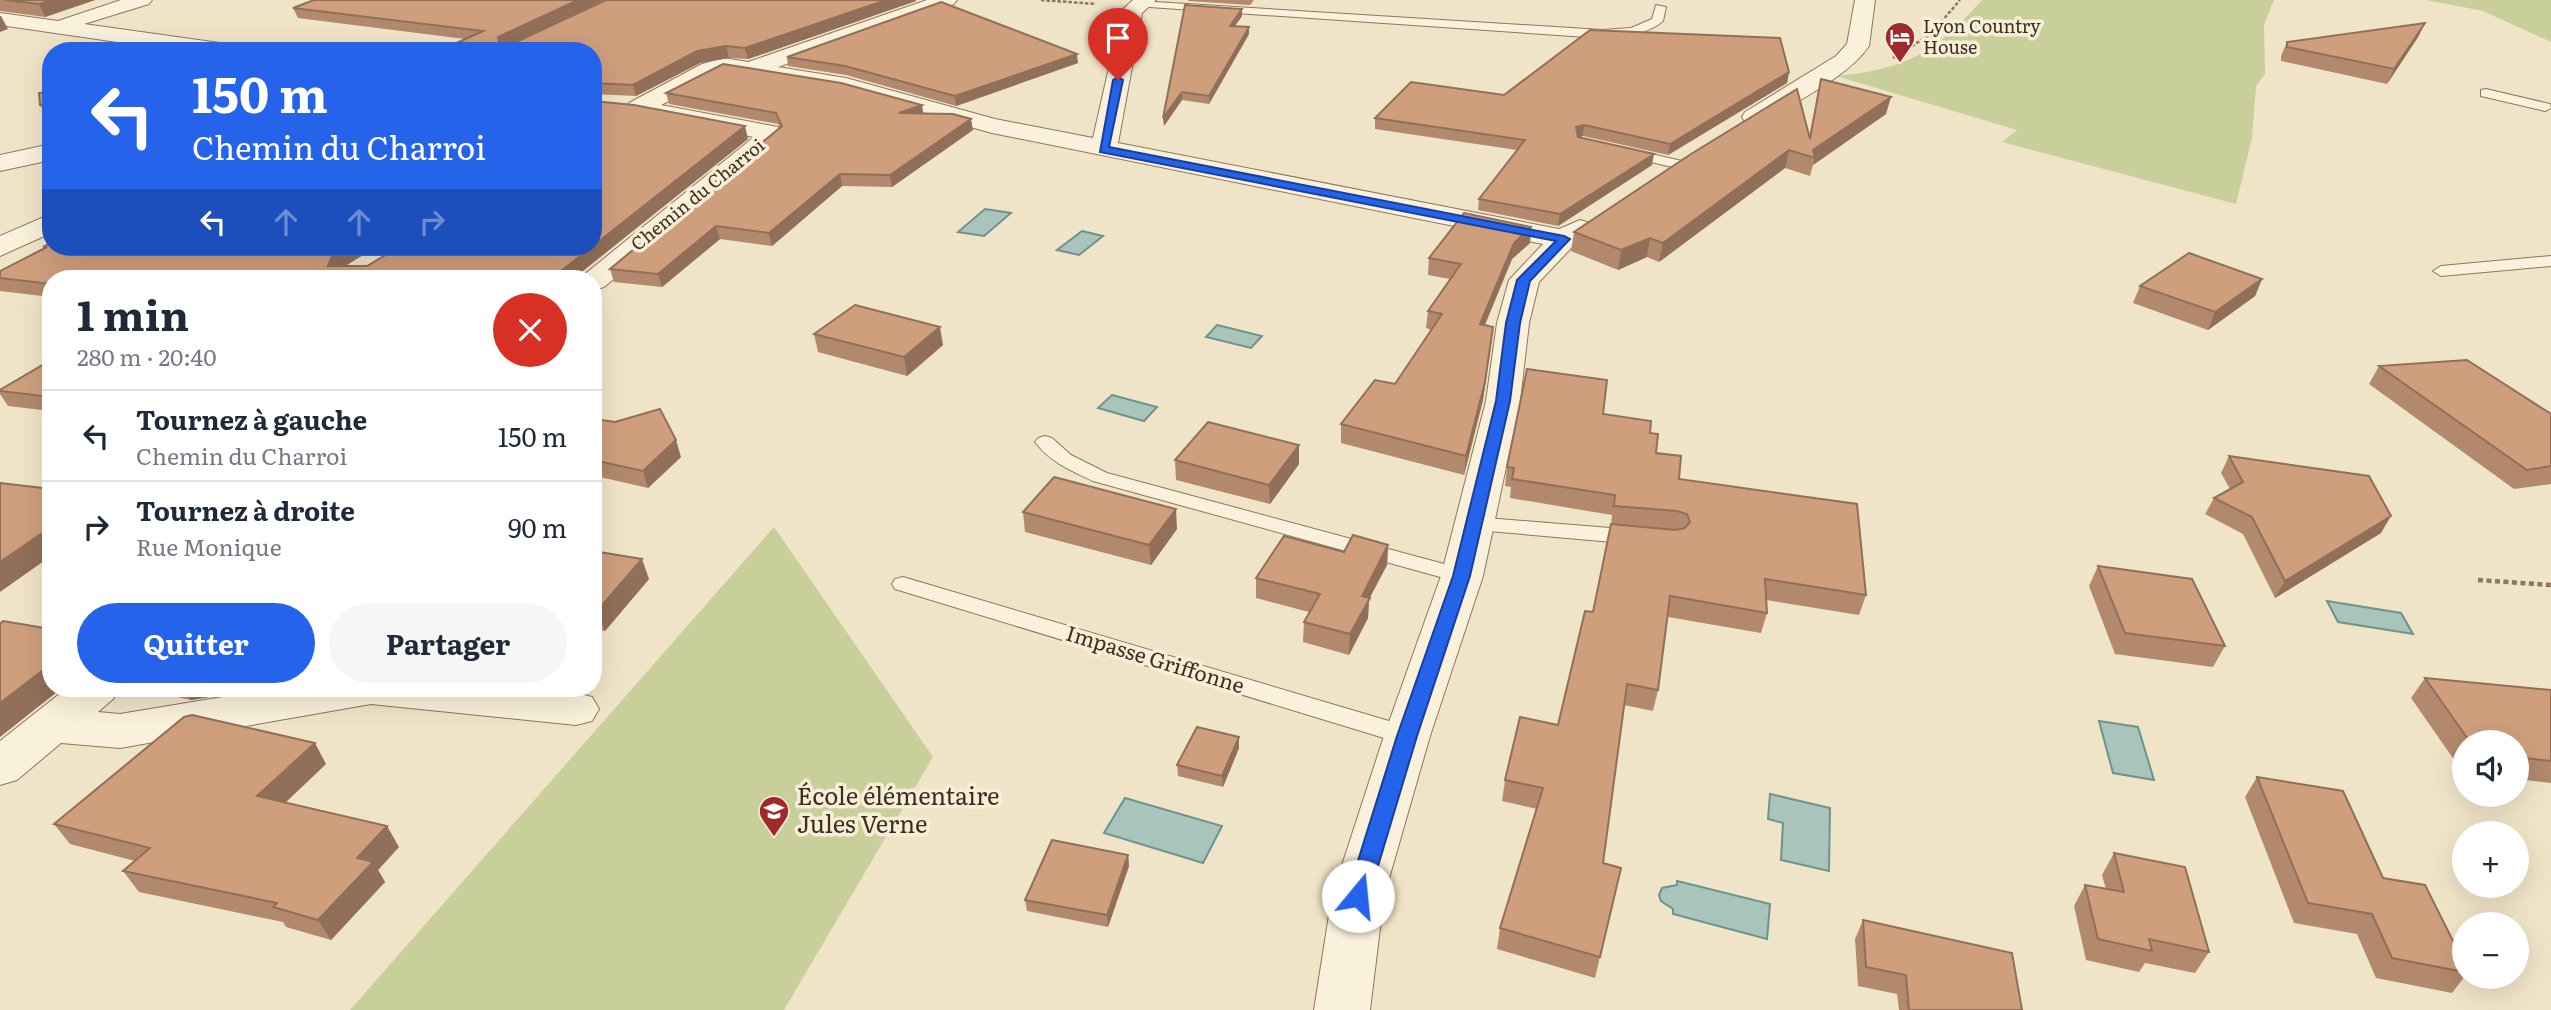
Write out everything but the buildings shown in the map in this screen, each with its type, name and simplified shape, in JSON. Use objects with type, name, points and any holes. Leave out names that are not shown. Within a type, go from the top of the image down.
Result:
[{"type":"street","points":[[55,27],[142,0]]},
{"type":"street","points":[[750,69],[947,0]]},
{"type":"street","points":[[1643,187],[1844,61],[1858,46],[1865,0]]},
{"type":"street","points":[[1104,149],[1132,10],[1140,4]]},
{"type":"street","points":[[4,22],[163,42]]},
{"type":"street","name":"Chemin du Charroi","points":[[602,274],[770,136],[769,132],[627,107],[724,65],[846,85],[992,126],[1564,239]]},
{"type":"street","points":[[0,163],[42,154]]},
{"type":"street","points":[[1342,1010],[1358,896],[1407,736],[1462,576],[1503,401],[1513,323],[1524,280],[1564,239],[1609,209]]},
{"type":"street","points":[[0,247],[42,226]]},
{"type":"street","points":[[0,767],[86,697]]},
{"type":"street","points":[[51,726],[120,731],[318,697]]},
{"type":"street","points":[[459,697],[576,709]]},
{"type":"lane","points":[[1140,4],[1602,34],[1649,26],[1657,21],[1660,7]]},
{"type":"lane","points":[[2486,93],[2549,109]]},
{"type":"lane","points":[[1609,149],[1701,150]]},
{"type":"lane","points":[[2441,271],[2551,261]]},
{"type":"lane","points":[[1045,442],[1064,459],[1100,477],[1462,576]]},
{"type":"lane","points":[[1474,524],[1658,539]]},
{"type":"lane","name":"Impasse Griffonne","points":[[903,584],[1407,736]]},
{"type":"path","points":[[1041,0],[1140,4]]},
{"type":"path","points":[[1828,71],[1874,66],[1921,44],[1960,0]]},
{"type":"path","points":[[2478,580],[2551,585]]},
{"type":"green space","points":[[1982,0],[2274,0],[2264,25],[2265,74],[2256,86],[2252,138],[2236,204],[2002,142],[2017,130],[1836,76],[1882,69],[1918,55],[1949,33]]},
{"type":"green space","points":[[2426,0],[2551,0],[2551,42],[2483,11]]},
{"type":"green space","points":[[774,527],[933,757],[784,1010],[350,1010]]},
{"type":"water","points":[[985,209],[1011,213],[984,236],[958,232]]},
{"type":"water","points":[[1082,231],[1103,236],[1079,255],[1057,250]]},
{"type":"water","points":[[1217,325],[1262,336],[1251,348],[1206,337]]},
{"type":"water","points":[[1112,395],[1157,407],[1144,421],[1098,408]]},
{"type":"water","points":[[2327,601],[2401,613],[2413,634],[2338,622]]},
{"type":"water","points":[[2099,721],[2138,727],[2154,780],[2113,773]]},
{"type":"water","points":[[1770,794],[1830,808],[1829,871],[1781,860],[1783,823],[1768,819]]},
{"type":"water","points":[[1125,798],[1222,826],[1203,863],[1104,833]]},
{"type":"water","points":[[1677,881],[1770,904],[1767,939],[1673,914],[1673,909],[1661,901],[1659,895],[1662,888],[1677,885]]},
{"type":"place","name":"Lyon Country House","points":[[1900,64]]},
{"type":"place","name":"École élémentaire Jules Verne","points":[[774,838]]},
{"type":"route","points":[[1118,80],[1104,149],[1564,239],[1524,280],[1513,323],[1503,401],[1462,576],[1407,736],[1358,896]]}]
